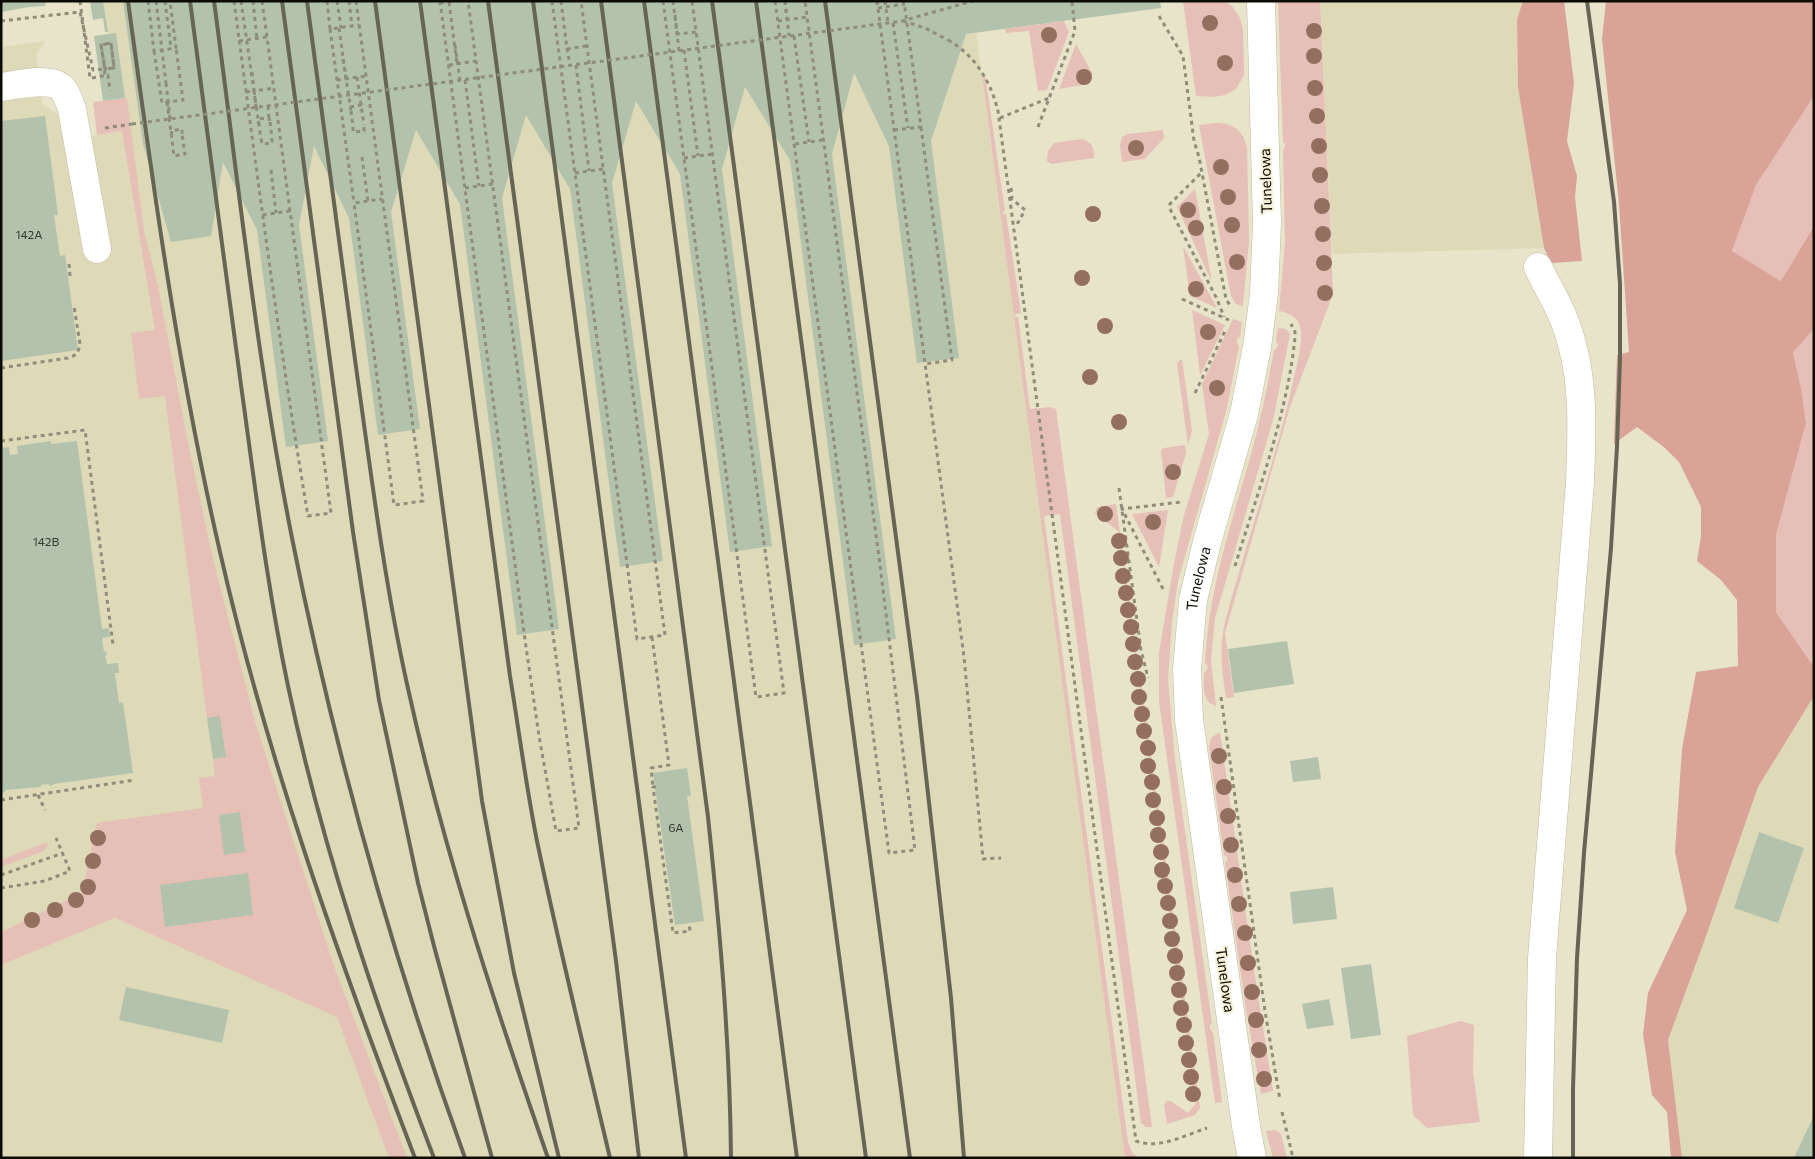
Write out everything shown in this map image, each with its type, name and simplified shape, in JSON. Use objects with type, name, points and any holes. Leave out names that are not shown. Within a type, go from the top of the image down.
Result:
[{"type":"street","name":"Tunelowa","points":[[1252,1158],[1189,720],[1187,669],[1193,600],[1206,542],[1244,414],[1257,347],[1264,294],[1267,223],[1258,3]]},
{"type":"street","points":[[1,87],[49,82],[61,88],[66,94],[72,109],[98,249]]},
{"type":"street","points":[[1538,266],[1565,322],[1577,366],[1582,412],[1580,482],[1542,958],[1538,1158]]},
{"type":"path","points":[[80,1],[90,78]]},
{"type":"path","points":[[148,1],[162,103],[183,100],[170,1]]},
{"type":"path","points":[[156,1],[174,151]]},
{"type":"path","points":[[165,1],[171,48]]},
{"type":"path","points":[[234,1],[288,398],[308,516],[331,513],[262,1]]},
{"type":"path","points":[[241,1],[248,40],[256,108]]},
{"type":"path","points":[[252,1],[258,38]]},
{"type":"path","points":[[327,1],[394,505],[423,501],[356,1]]},
{"type":"path","points":[[337,1],[353,127]]},
{"type":"path","points":[[349,1],[352,26]]},
{"type":"path","points":[[460,80],[449,2],[440,2],[525,640],[556,832],[579,828],[468,1]]},
{"type":"path","points":[[552,1],[637,639],[652,638],[666,635],[581,1]]},
{"type":"path","points":[[561,1],[570,66]]},
{"type":"path","points":[[663,1],[756,697],[784,693],[692,1]]},
{"type":"path","points":[[673,1],[679,51]]},
{"type":"path","points":[[776,1],[889,853],[915,850],[879,555],[805,1]]},
{"type":"path","points":[[785,1],[789,36]]},
{"type":"path","points":[[877,1],[964,657],[983,859],[1001,858]]},
{"type":"path","points":[[885,1],[886,6]]},
{"type":"path","points":[[885,1],[888,23]]},
{"type":"path","points":[[132,124],[893,23],[973,1]]},
{"type":"path","points":[[1038,127],[1075,31],[1072,1]]},
{"type":"path","points":[[878,8],[904,3],[952,360],[925,364]]},
{"type":"path","points":[[786,9],[787,20]]},
{"type":"path","points":[[1,21],[80,12],[93,70],[106,69],[114,68],[111,43],[101,45],[104,64],[105,76],[108,76],[110,91],[108,76],[106,69],[104,64]]},
{"type":"path","points":[[1159,16],[1183,56],[1194,141],[1202,172],[1226,299],[1232,309]]},
{"type":"path","points":[[778,21],[807,17]]},
{"type":"path","points":[[902,21],[925,28],[953,43],[976,63],[994,92],[998,111],[1136,1141],[1145,1144],[1162,1143],[1207,1128]]},
{"type":"path","points":[[893,23],[908,128]]},
{"type":"path","points":[[676,24],[677,34]]},
{"type":"path","points":[[330,29],[359,25]]},
{"type":"path","points":[[668,36],[696,32]]},
{"type":"path","points":[[794,36],[809,142]]},
{"type":"path","points":[[239,41],[267,37]]},
{"type":"path","points":[[566,38],[568,49]]},
{"type":"path","points":[[559,50],[587,46]]},
{"type":"path","points":[[154,51],[176,48]]},
{"type":"path","points":[[684,50],[698,156]]},
{"type":"path","points":[[456,53],[457,64]]},
{"type":"path","points":[[344,59],[346,79]]},
{"type":"path","points":[[449,65],[476,61]]},
{"type":"path","points":[[576,65],[589,171]]},
{"type":"path","points":[[100,77],[105,76]]},
{"type":"path","points":[[337,80],[366,76]]},
{"type":"path","points":[[357,77],[362,111],[364,131],[353,132],[350,107],[361,105],[362,111]]},
{"type":"path","points":[[253,80],[259,125]]},
{"type":"path","points":[[465,80],[479,186]]},
{"type":"path","points":[[246,92],[274,88]]},
{"type":"path","points":[[1027,310],[1016,224],[1025,210],[1012,199],[999,117],[1049,98]]},
{"type":"path","points":[[167,102],[174,156],[185,154],[182,129],[171,130],[172,136]]},
{"type":"path","points":[[268,106],[270,122],[272,143],[262,144],[258,119],[270,118],[270,122]]},
{"type":"path","points":[[894,130],[921,127]]},
{"type":"path","points":[[182,134],[184,150]]},
{"type":"path","points":[[794,144],[823,140]]},
{"type":"path","points":[[684,158],[712,154]]},
{"type":"path","points":[[362,157],[368,201]]},
{"type":"path","points":[[575,173],[603,169]]},
{"type":"path","points":[[271,170],[276,213]]},
{"type":"path","points":[[1202,172],[1170,207],[1217,299],[1224,317]]},
{"type":"path","points":[[465,188],[493,184]]},
{"type":"path","points":[[354,203],[382,199]]},
{"type":"path","points":[[262,215],[290,211]]},
{"type":"path","points":[[1182,299],[1230,320],[1195,393]]},
{"type":"path","points":[[1,368],[68,358],[76,354],[80,344],[74,306]]},
{"type":"path","points":[[1235,569],[1285,394],[1295,337],[1294,328],[1288,322]]},
{"type":"path","points":[[1,441],[85,430],[113,644]]},
{"type":"path","points":[[1119,488],[1141,650],[1148,678]]},
{"type":"path","points":[[1122,509],[1181,502]]},
{"type":"path","points":[[1122,509],[1163,590]]},
{"type":"path","points":[[652,638],[669,766],[651,768],[673,933],[690,931],[689,924]]},
{"type":"path","points":[[1220,689],[1265,1011],[1280,1100]]},
{"type":"path","points":[[1,800],[135,780]]},
{"type":"path","points":[[38,795],[45,810]]},
{"type":"path","points":[[1,888],[45,881],[70,871],[56,838]]},
{"type":"path","points":[[1,875],[63,853]]},
{"type":"path","points":[[1282,1112],[1293,1158]]},
{"type":"shaded area","points":[[103,1],[972,1],[1125,1158],[1,1158],[1,965],[115,918],[336,1016],[88,897],[1,939],[1,47],[46,41],[36,54],[42,104],[86,137],[130,130],[127,98],[125,98],[108,34]]},
{"type":"shaded area","points":[[1183,1],[1224,1],[1232,6],[1239,16],[1243,28],[1244,75],[1236,89],[1225,95],[1214,97],[1196,96]]},
{"type":"shaded area","points":[[1278,1],[1320,1],[1333,290],[1290,407],[1225,633],[1234,697],[1226,698],[1222,669],[1225,622],[1278,442],[1301,340],[1300,326],[1297,320],[1289,314],[1279,311],[1285,242],[1283,151],[1286,144],[1283,142]]},
{"type":"shaded area","points":[[1320,1],[1523,1],[1517,19],[1518,87],[1544,248],[1332,254]]},
{"type":"shaded area","points":[[1523,1],[1564,1],[1574,83],[1567,141],[1577,176],[1575,197],[1582,261],[1551,263],[1544,248],[1518,87],[1517,19]]},
{"type":"shaded area","points":[[1606,1],[1814,1],[1814,96],[1756,185],[1732,251],[1781,281],[1814,226],[1814,329],[1793,352],[1806,423],[1776,535],[1776,612],[1814,667],[1814,696],[1758,787],[1668,1040],[1682,1158],[1671,1158],[1667,1112],[1652,1095],[1643,1034],[1648,993],[1687,910],[1675,852],[1682,749],[1696,672],[1738,666],[1737,600],[1721,580],[1697,561],[1701,536],[1701,507],[1679,462],[1665,448],[1637,427],[1614,444],[1617,355],[1629,352],[1619,204],[1602,39]]},
{"type":"shaded area","points":[[1064,21],[1069,32],[1047,90],[1038,91],[1029,31],[1006,33],[1005,29]]},
{"type":"shaded area","points":[[1076,44],[1092,73],[1088,84],[1059,89]]},
{"type":"shaded area","points":[[985,74],[1005,211],[1003,214],[1006,214],[1021,313],[1015,314],[1015,317],[1018,317],[1030,409],[1050,407],[1056,409],[1152,1127],[1146,1127],[1141,1123],[1060,514],[1044,516],[1128,1142],[1133,1154],[1140,1158],[1125,1158],[982,75]]},
{"type":"shaded area","points":[[1814,96],[1814,226],[1781,281],[1732,251],[1756,185]]},
{"type":"shaded area","points":[[127,98],[144,231],[158,286],[189,448],[213,559],[256,725],[334,966],[407,1158],[389,1158],[337,1017],[115,918],[1,965],[1,932],[82,893],[97,823],[203,808],[199,778],[215,776],[213,759],[226,756],[220,716],[207,718],[165,396],[139,399],[131,333],[155,330],[122,131],[97,135],[93,102]]},
{"type":"shaded area","points":[[1227,124],[1236,128],[1243,136],[1247,147],[1249,241],[1243,306],[1236,304],[1231,296],[1199,125]]},
{"type":"shaded area","points":[[1163,130],[1164,138],[1145,159],[1122,162],[1120,145],[1122,137],[1128,134]]},
{"type":"shaded area","points":[[1081,139],[1087,141],[1092,146],[1094,158],[1051,164],[1047,161],[1048,151],[1054,143]]},
{"type":"shaded area","points":[[1195,189],[1212,282],[1177,207]]},
{"type":"shaded area","points":[[1183,246],[1217,308],[1190,296]]},
{"type":"shaded area","points":[[1192,310],[1225,325],[1200,375]]},
{"type":"shaded area","points":[[1233,319],[1242,322],[1240,337],[1237,339],[1239,346],[1226,412],[1178,581],[1172,622],[1168,680],[1175,760],[1212,1023],[1210,1029],[1213,1032],[1222,1102],[1215,1103],[1159,701],[1159,653],[1184,515],[1209,434],[1202,384]]},
{"type":"shaded area","points":[[1278,328],[1286,329],[1290,334],[1273,420],[1215,618],[1211,661],[1216,706],[1208,701],[1204,692],[1204,673],[1208,666],[1205,664],[1211,609],[1222,556],[1252,451],[1274,350],[1278,344],[1276,341]]},
{"type":"shaded area","points":[[1814,329],[1814,667],[1776,612],[1776,535],[1806,423],[1793,351]]},
{"type":"shaded area","points":[[1182,359],[1192,431],[1188,445],[1177,363]]},
{"type":"shaded area","points":[[1185,445],[1186,453],[1173,497],[1166,498],[1161,450]]},
{"type":"shaded area","points":[[1116,504],[1200,1108],[1195,1115],[1167,1124],[1164,1105],[1167,1101],[1171,1101],[1188,1113],[1196,1103],[1186,1095],[1193,1086],[1183,1078],[1191,1068],[1182,1062],[1188,1051],[1179,1044],[1187,1034],[1177,1027],[1184,1016],[1174,1009],[1182,999],[1172,992],[1180,983],[1170,975],[1177,965],[1168,958],[1175,948],[1165,940],[1173,930],[1163,923],[1170,913],[1161,906],[1168,896],[1158,888],[1166,879],[1156,871],[1163,861],[1154,854],[1161,844],[1151,836],[1159,826],[1149,819],[1157,809],[1147,801],[1154,792],[1144,784],[1152,775],[1142,767],[1149,757],[1139,749],[1147,740],[1137,732],[1145,723],[1135,715],[1143,706],[1133,698],[1140,688],[1130,681],[1138,671],[1128,663],[1135,653],[1125,646],[1133,636],[1123,629],[1130,619],[1121,611],[1128,601],[1119,594],[1126,584],[1116,576],[1124,567],[1114,559],[1122,549],[1112,542],[1119,532],[1095,513],[1097,507]]},
{"type":"shaded area","points":[[1168,510],[1159,567],[1132,514]]},
{"type":"shaded area","points":[[1814,696],[1814,1158],[1682,1158],[1668,1040],[1758,787]]},
{"type":"shaded area","points":[[1220,732],[1273,1091],[1261,1094],[1249,1026],[1251,1020],[1247,1017],[1225,863],[1227,857],[1224,855],[1209,747],[1211,738]]},
{"type":"shaded area","points":[[47,842],[48,845],[44,851],[1,867],[1,860]]},
{"type":"shaded area","points":[[1461,1021],[1474,1025],[1473,1072],[1480,1122],[1427,1128],[1413,1115],[1407,1036]]},
{"type":"shaded area","points":[[1276,1130],[1281,1134],[1287,1158],[1273,1158],[1266,1131]]},
{"type":"building","points":[[1,1],[46,1],[45,6],[1,12]]},
{"type":"building","points":[[90,1],[103,1],[108,32],[105,32],[103,18],[93,20]]},
{"type":"building","points":[[123,1],[1160,1],[1161,8],[966,34],[931,141],[959,358],[917,363],[889,146],[854,73],[832,154],[896,639],[854,645],[790,160],[745,87],[722,169],[772,546],[730,552],[680,174],[636,101],[612,183],[663,561],[620,567],[570,189],[526,115],[502,198],[559,629],[517,635],[460,204],[416,130],[391,212],[420,429],[378,435],[349,218],[314,146],[299,225],[328,441],[286,447],[257,230],[223,162],[211,236],[171,242],[143,144]]},
{"type":"building","points":[[116,33],[125,98],[103,101],[94,36]]},
{"type":"building","points":[[45,116],[58,215],[54,215],[60,256],[65,255],[78,350],[1,361],[1,121]]},
{"type":"building","points":[[51,441],[51,444],[77,441],[102,629],[109,628],[110,637],[102,638],[104,652],[106,651],[107,664],[118,663],[119,673],[115,673],[119,703],[123,702],[133,773],[53,784],[50,786],[49,784],[41,785],[41,787],[5,790],[5,792],[2,792],[1,448],[9,447],[10,455],[18,454],[17,446]]},
{"type":"building","points":[[1287,641],[1294,684],[1234,693],[1228,649]]},
{"type":"building","points":[[220,716],[226,757],[213,759],[207,718]]},
{"type":"building","points":[[1318,757],[1321,779],[1293,782],[1290,761]]},
{"type":"building","points":[[687,768],[691,796],[687,796],[704,921],[675,925],[653,773]]},
{"type":"building","points":[[240,812],[245,852],[224,855],[219,815]]},
{"type":"building","points":[[1759,832],[1804,848],[1778,923],[1734,908]]},
{"type":"building","points":[[248,873],[253,915],[165,927],[160,885]]},
{"type":"building","points":[[1333,887],[1337,919],[1293,924],[1290,892]]},
{"type":"building","points":[[1371,964],[1381,1035],[1351,1039],[1341,968]]},
{"type":"building","points":[[126,987],[229,1010],[222,1043],[119,1020]]},
{"type":"building","points":[[1329,999],[1334,1025],[1307,1029],[1302,1004]]},
{"type":"building","points":[[1814,1115],[1814,1158],[1794,1158]]},
{"type":"railway","points":[[128,1],[157,209],[191,415],[220,552],[239,629],[282,782],[307,858],[332,933],[415,1158]]},
{"type":"railway","points":[[190,1],[256,498],[288,686],[317,806],[352,925],[391,1042],[434,1158]]},
{"type":"railway","points":[[214,1],[268,405],[308,617],[346,774],[389,929],[438,1082],[465,1158]]},
{"type":"railway","points":[[282,1],[353,532],[379,700],[418,883],[492,1158]]},
{"type":"railway","points":[[307,1],[373,486],[385,566],[407,684],[436,804],[470,923],[548,1158]]},
{"type":"railway","points":[[375,1],[482,801],[514,973],[559,1158]]},
{"type":"railway","points":[[420,1],[510,676],[526,779],[554,920],[610,1158]]},
{"type":"railway","points":[[488,1],[616,961],[639,1158]]},
{"type":"railway","points":[[533,1],[686,1158]]},
{"type":"railway","points":[[601,1],[708,817],[724,988],[731,1158]]},
{"type":"railway","points":[[644,1],[797,1158]]},
{"type":"railway","points":[[712,1],[866,1158]]},
{"type":"railway","points":[[756,1],[910,1158]]},
{"type":"railway","points":[[825,1],[917,696],[951,998],[964,1158]]},
{"type":"railway","points":[[1573,1158],[1577,958],[1584,853],[1611,548],[1620,359],[1620,284],[1614,202],[1587,1]]}]
